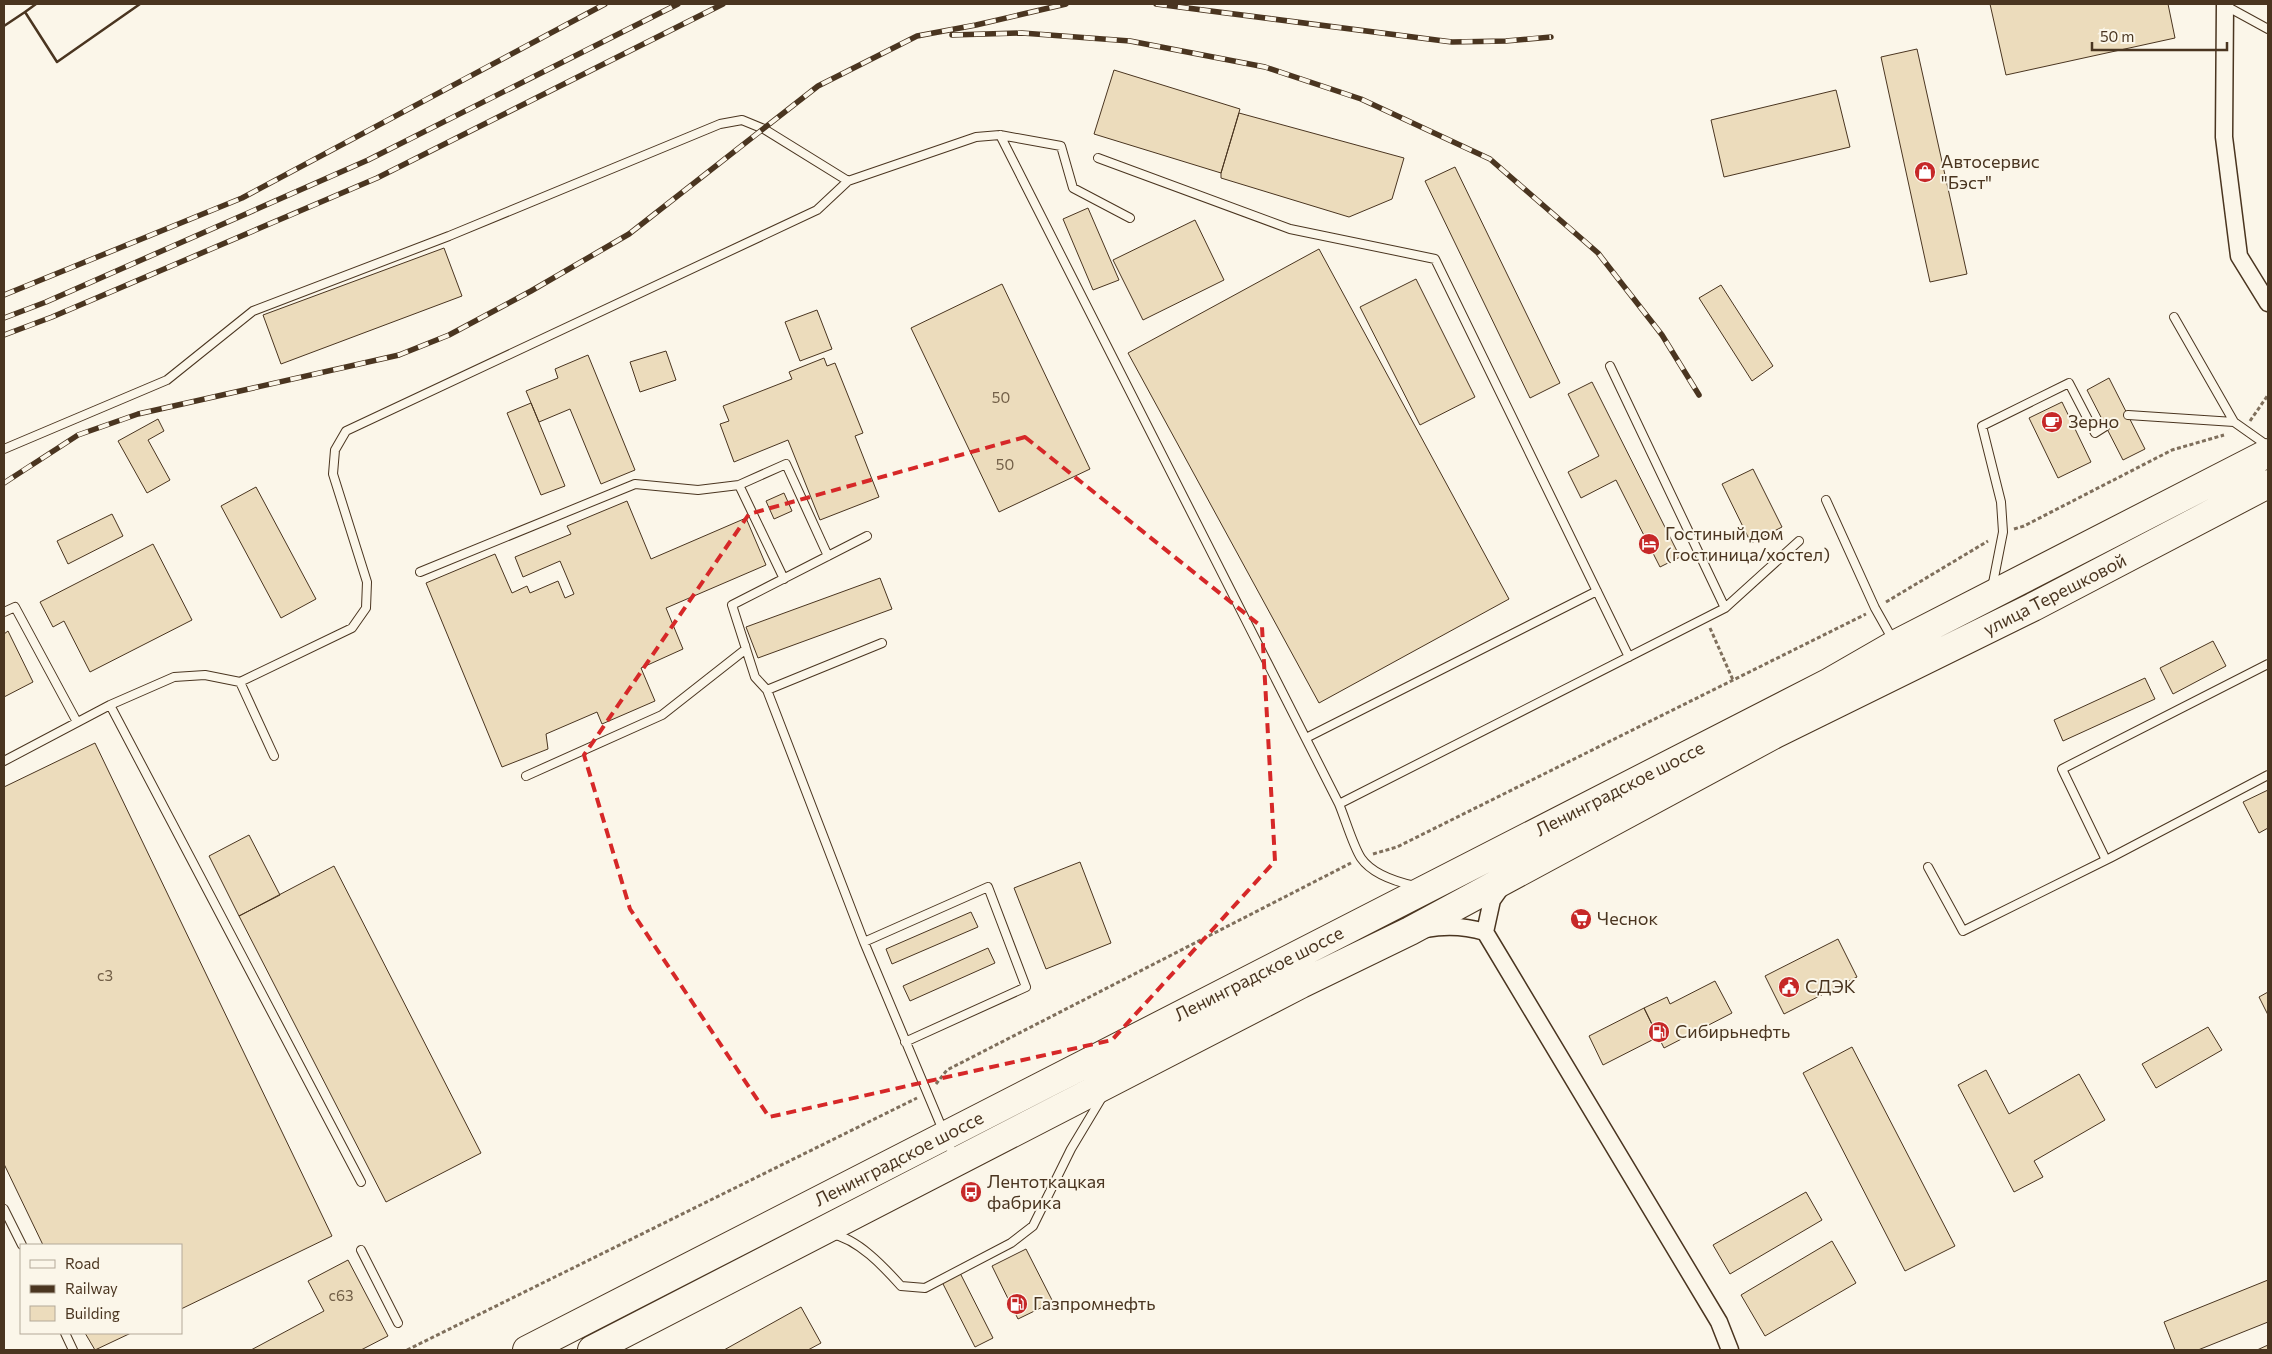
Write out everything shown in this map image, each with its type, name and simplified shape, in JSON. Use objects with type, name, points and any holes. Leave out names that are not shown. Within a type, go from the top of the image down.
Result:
[{"type":"highway","name":"улица Терешковой","points":[[1990,596],[2268,453]]},
{"type":"highway","name":"улица Терешковой","points":[[1840,702],[2033,607],[2268,484]]},
{"type":"highway","name":"Ленинградское шоссе","points":[[527,1350],[1830,682],[1896,644],[1990,596]]},
{"type":"highway","name":"Ленинградское шоссе","points":[[592,1350],[1410,931],[1840,702]]},
{"type":"street","points":[[2225,5],[2224,137],[2239,256],[2268,303]]},
{"type":"street","points":[[1485,932],[1492,900],[1508,878]]},
{"type":"street","points":[[1410,931],[1446,926],[1468,927],[1485,932],[1719,1322],[1730,1350]]},
{"type":"lane","points":[[2225,5],[2268,29]]},
{"type":"lane","points":[[4,449],[167,380],[253,311],[449,236],[720,124],[742,120],[764,129],[848,181]]},
{"type":"lane","points":[[1000,135],[1339,804],[1361,858],[1380,873],[1399,883],[1426,889]]},
{"type":"lane","points":[[4,761],[110,705],[174,677],[205,675],[240,682],[352,628],[366,608],[367,582],[334,474],[335,450],[346,431],[818,210],[848,181],[976,137],[1000,135],[1061,146],[1073,188],[1130,218]]},
{"type":"lane","points":[[1098,158],[1290,229],[1435,259],[1629,657]]},
{"type":"lane","points":[[2174,317],[2234,422],[2268,446]]},
{"type":"lane","points":[[1610,366],[1725,608]]},
{"type":"lane","points":[[1990,596],[2003,532],[2001,502],[1982,426],[2069,383],[2095,433],[2106,426]]},
{"type":"lane","points":[[2128,415],[2234,422]]},
{"type":"lane","points":[[420,572],[635,484],[698,490],[739,485],[786,464],[828,556]]},
{"type":"lane","points":[[739,485],[784,578]]},
{"type":"lane","points":[[1826,500],[1875,608],[1896,644]]},
{"type":"lane","points":[[866,536],[732,605],[755,677],[767,690],[864,942],[957,1163]]},
{"type":"lane","points":[[1339,804],[1725,608],[1798,541]]},
{"type":"lane","points":[[1306,738],[1597,591]]},
{"type":"lane","points":[[4,612],[15,607],[77,722]]},
{"type":"lane","points":[[767,690],[882,643]]},
{"type":"lane","points":[[526,776],[662,715],[746,649]]},
{"type":"lane","points":[[2106,860],[2062,769],[2268,664]]},
{"type":"lane","points":[[240,682],[274,756]]},
{"type":"lane","points":[[110,705],[361,1182]]},
{"type":"lane","points":[[1928,867],[1963,931],[2106,860],[2268,775]]},
{"type":"lane","points":[[864,942],[988,887],[1026,988],[905,1042]]},
{"type":"lane","points":[[820,1232],[840,1235],[869,1254],[901,1286],[925,1288],[933,1284],[1011,1243],[1032,1226],[1071,1149],[1096,1105],[1116,1080]]},
{"type":"lane","points":[[4,1209],[22,1244]]},
{"type":"lane","points":[[361,1250],[398,1323]]},
{"type":"lane","points":[[65,1334],[73,1350]]},
{"type":"path","points":[[407,1350],[928,1092],[947,1070],[1361,858],[1397,847],[1875,608],[2003,532],[2024,526],[2172,450],[2244,429],[2268,395]]},
{"type":"path","points":[[1705,618],[1733,680]]},
{"type":"highlighted area","points":[[1025,437],[1262,627],[1275,861],[1112,1040],[769,1117],[630,909],[584,755],[749,514]]},
{"type":"building","points":[[1990,4],[2168,4],[2175,38],[2006,75]]},
{"type":"building","points":[[1917,49],[1967,274],[1930,282],[1881,57]]},
{"type":"building","points":[[1114,70],[1240,109],[1221,173],[1094,134]]},
{"type":"building","points":[[1836,90],[1850,147],[1724,177],[1711,120]]},
{"type":"building","points":[[1239,113],[1404,158],[1392,199],[1349,217],[1221,178]]},
{"type":"building","points":[[1455,167],[1560,383],[1530,398],[1425,181]]},
{"type":"building","points":[[1088,208],[1119,280],[1093,290],[1063,219]]},
{"type":"building","points":[[1195,220],[1224,280],[1143,320],[1113,260]]},
{"type":"building","points":[[444,248],[462,296],[281,364],[263,315]]},
{"type":"building","points":[[1319,249],[1509,599],[1319,703],[1128,353]]},
{"type":"building","points":[[1416,279],[1475,397],[1420,425],[1360,307]]},
{"type":"building","points":[[1002,284],[1090,469],[999,512],[911,328]]},
{"type":"building","points":[[1721,285],[1773,366],[1752,381],[1699,298]]},
{"type":"building","points":[[817,310],[832,349],[800,361],[785,322]]},
{"type":"building","points":[[666,351],[676,380],[640,392],[630,362]]},
{"type":"building","points":[[588,355],[635,470],[601,484],[570,409],[539,422],[526,391],[558,378],[555,369]]},
{"type":"building","points":[[824,358],[827,366],[835,363],[863,433],[855,436],[879,497],[820,520],[788,440],[734,462],[720,424],[729,421],[723,406],[792,379],[789,372]]},
{"type":"building","points":[[2109,378],[2145,449],[2123,460],[2087,390]]},
{"type":"building","points":[[1592,382],[1680,557],[1660,567],[1616,480],[1581,498],[1568,472],[1599,456],[1568,394]]},
{"type":"building","points":[[2062,402],[2091,462],[2058,478],[2029,418]]},
{"type":"building","points":[[531,403],[565,486],[541,495],[507,413]]},
{"type":"building","points":[[158,419],[164,431],[148,440],[170,480],[147,493],[118,441]]},
{"type":"building","points":[[1753,469],[1782,527],[1751,543],[1722,484]]},
{"type":"building","points":[[256,487],[316,599],[281,618],[221,506]]},
{"type":"building","points":[[784,493],[792,511],[774,519],[766,501]]},
{"type":"building","points":[[627,501],[651,559],[746,518],[766,565],[666,608],[683,649],[641,668],[655,701],[602,724],[597,712],[546,734],[548,749],[502,767],[426,583],[495,554],[512,593],[527,586],[530,593],[558,581],[565,598],[574,594],[560,561],[523,577],[515,557],[571,534],[567,526]]},
{"type":"building","points":[[112,514],[123,536],[68,564],[57,541]]},
{"type":"building","points":[[153,544],[192,620],[90,672],[64,621],[53,627],[40,602]]},
{"type":"building","points":[[880,578],[892,609],[758,658],[746,627]]},
{"type":"building","points":[[8,631],[33,682],[4,697],[4,634]]},
{"type":"building","points":[[2213,641],[2226,666],[2173,694],[2160,668]]},
{"type":"building","points":[[2145,678],[2155,699],[2063,741],[2054,720]]},
{"type":"building","points":[[95,743],[332,1236],[182,1309],[182,1244],[43,1244],[4,1164],[4,787]]},
{"type":"building","points":[[2268,790],[2268,828],[2259,833],[2243,802]]},
{"type":"building","points":[[249,835],[280,895],[239,916],[209,856]]},
{"type":"building","points":[[1080,862],[1111,943],[1046,969],[1014,888]]},
{"type":"building","points":[[334,866],[481,1153],[386,1202],[239,916]]},
{"type":"building","points":[[971,912],[978,927],[892,964],[886,949]]},
{"type":"building","points":[[1838,939],[1857,977],[1784,1014],[1765,976]]},
{"type":"building","points":[[988,948],[995,963],[910,1001],[903,986]]},
{"type":"building","points":[[1715,981],[1732,1013],[1664,1048],[1644,1008],[1667,997],[1670,1004]]},
{"type":"building","points":[[2268,992],[2268,1015],[2259,997]]},
{"type":"building","points":[[1644,1008],[1658,1037],[1603,1065],[1589,1036]]},
{"type":"building","points":[[2208,1027],[2222,1050],[2156,1088],[2142,1064]]},
{"type":"building","points":[[1852,1047],[1955,1246],[1905,1271],[1803,1073]]},
{"type":"building","points":[[1986,1070],[2009,1114],[2079,1074],[2105,1120],[2034,1161],[2043,1177],[2014,1192],[1958,1085]]},
{"type":"building","points":[[1806,1192],[1822,1220],[1730,1274],[1713,1245]]},
{"type":"building","points":[[1832,1241],[1856,1283],[1765,1336],[1741,1295]]},
{"type":"building","points":[[1026,1249],[1053,1302],[1018,1319],[992,1266]]},
{"type":"building","points":[[348,1260],[388,1336],[361,1350],[251,1350],[324,1311],[308,1281]]},
{"type":"building","points":[[958,1269],[993,1338],[975,1347],[940,1278]]},
{"type":"building","points":[[2268,1280],[2268,1322],[2198,1350],[2175,1350],[2164,1322]]},
{"type":"building","points":[[801,1307],[821,1343],[808,1350],[724,1350]]},
{"type":"building","points":[[86,1334],[129,1334],[95,1350]]},
{"type":"building","points":[[2268,1345],[2268,1350],[2257,1350]]},
{"type":"railway","points":[[4,295],[242,198],[605,4]]},
{"type":"railway","points":[[4,318],[46,302],[368,160],[678,4]]},
{"type":"railway","points":[[4,335],[52,317],[377,178],[723,4]]},
{"type":"railway","points":[[4,483],[78,435],[138,414],[399,355],[449,335],[531,291],[629,234],[818,86],[917,36],[976,25],[1066,4]]},
{"type":"railway","points":[[1156,4],[1452,42],[1506,41],[1551,37]]},
{"type":"railway","points":[[952,35],[1022,33],[1130,41],[1265,67],[1361,99],[1490,159],[1598,253],[1662,335],[1699,395]]},
{"type":"wall","points":[[25,12],[36,4]]},
{"type":"wall","points":[[4,26],[25,12],[57,62],[140,4]]},
{"type":"place","name":"Автосервис \"Бэст\"","points":[[1925,172]]},
{"type":"place","name":"Зерно","points":[[2052,422]]},
{"type":"place","name":"Гостиный дом (гостиница/хостел)","points":[[1649,544]]},
{"type":"place","name":"Чеснок","points":[[1581,919]]},
{"type":"place","name":"СДЭК","points":[[1789,987]]},
{"type":"place","name":"Сибирьнефть","points":[[1659,1032]]},
{"type":"place","name":"Лентоткацкая фабрика","points":[[971,1192]]},
{"type":"place","name":"Газпромнефть","points":[[1017,1304]]}]
